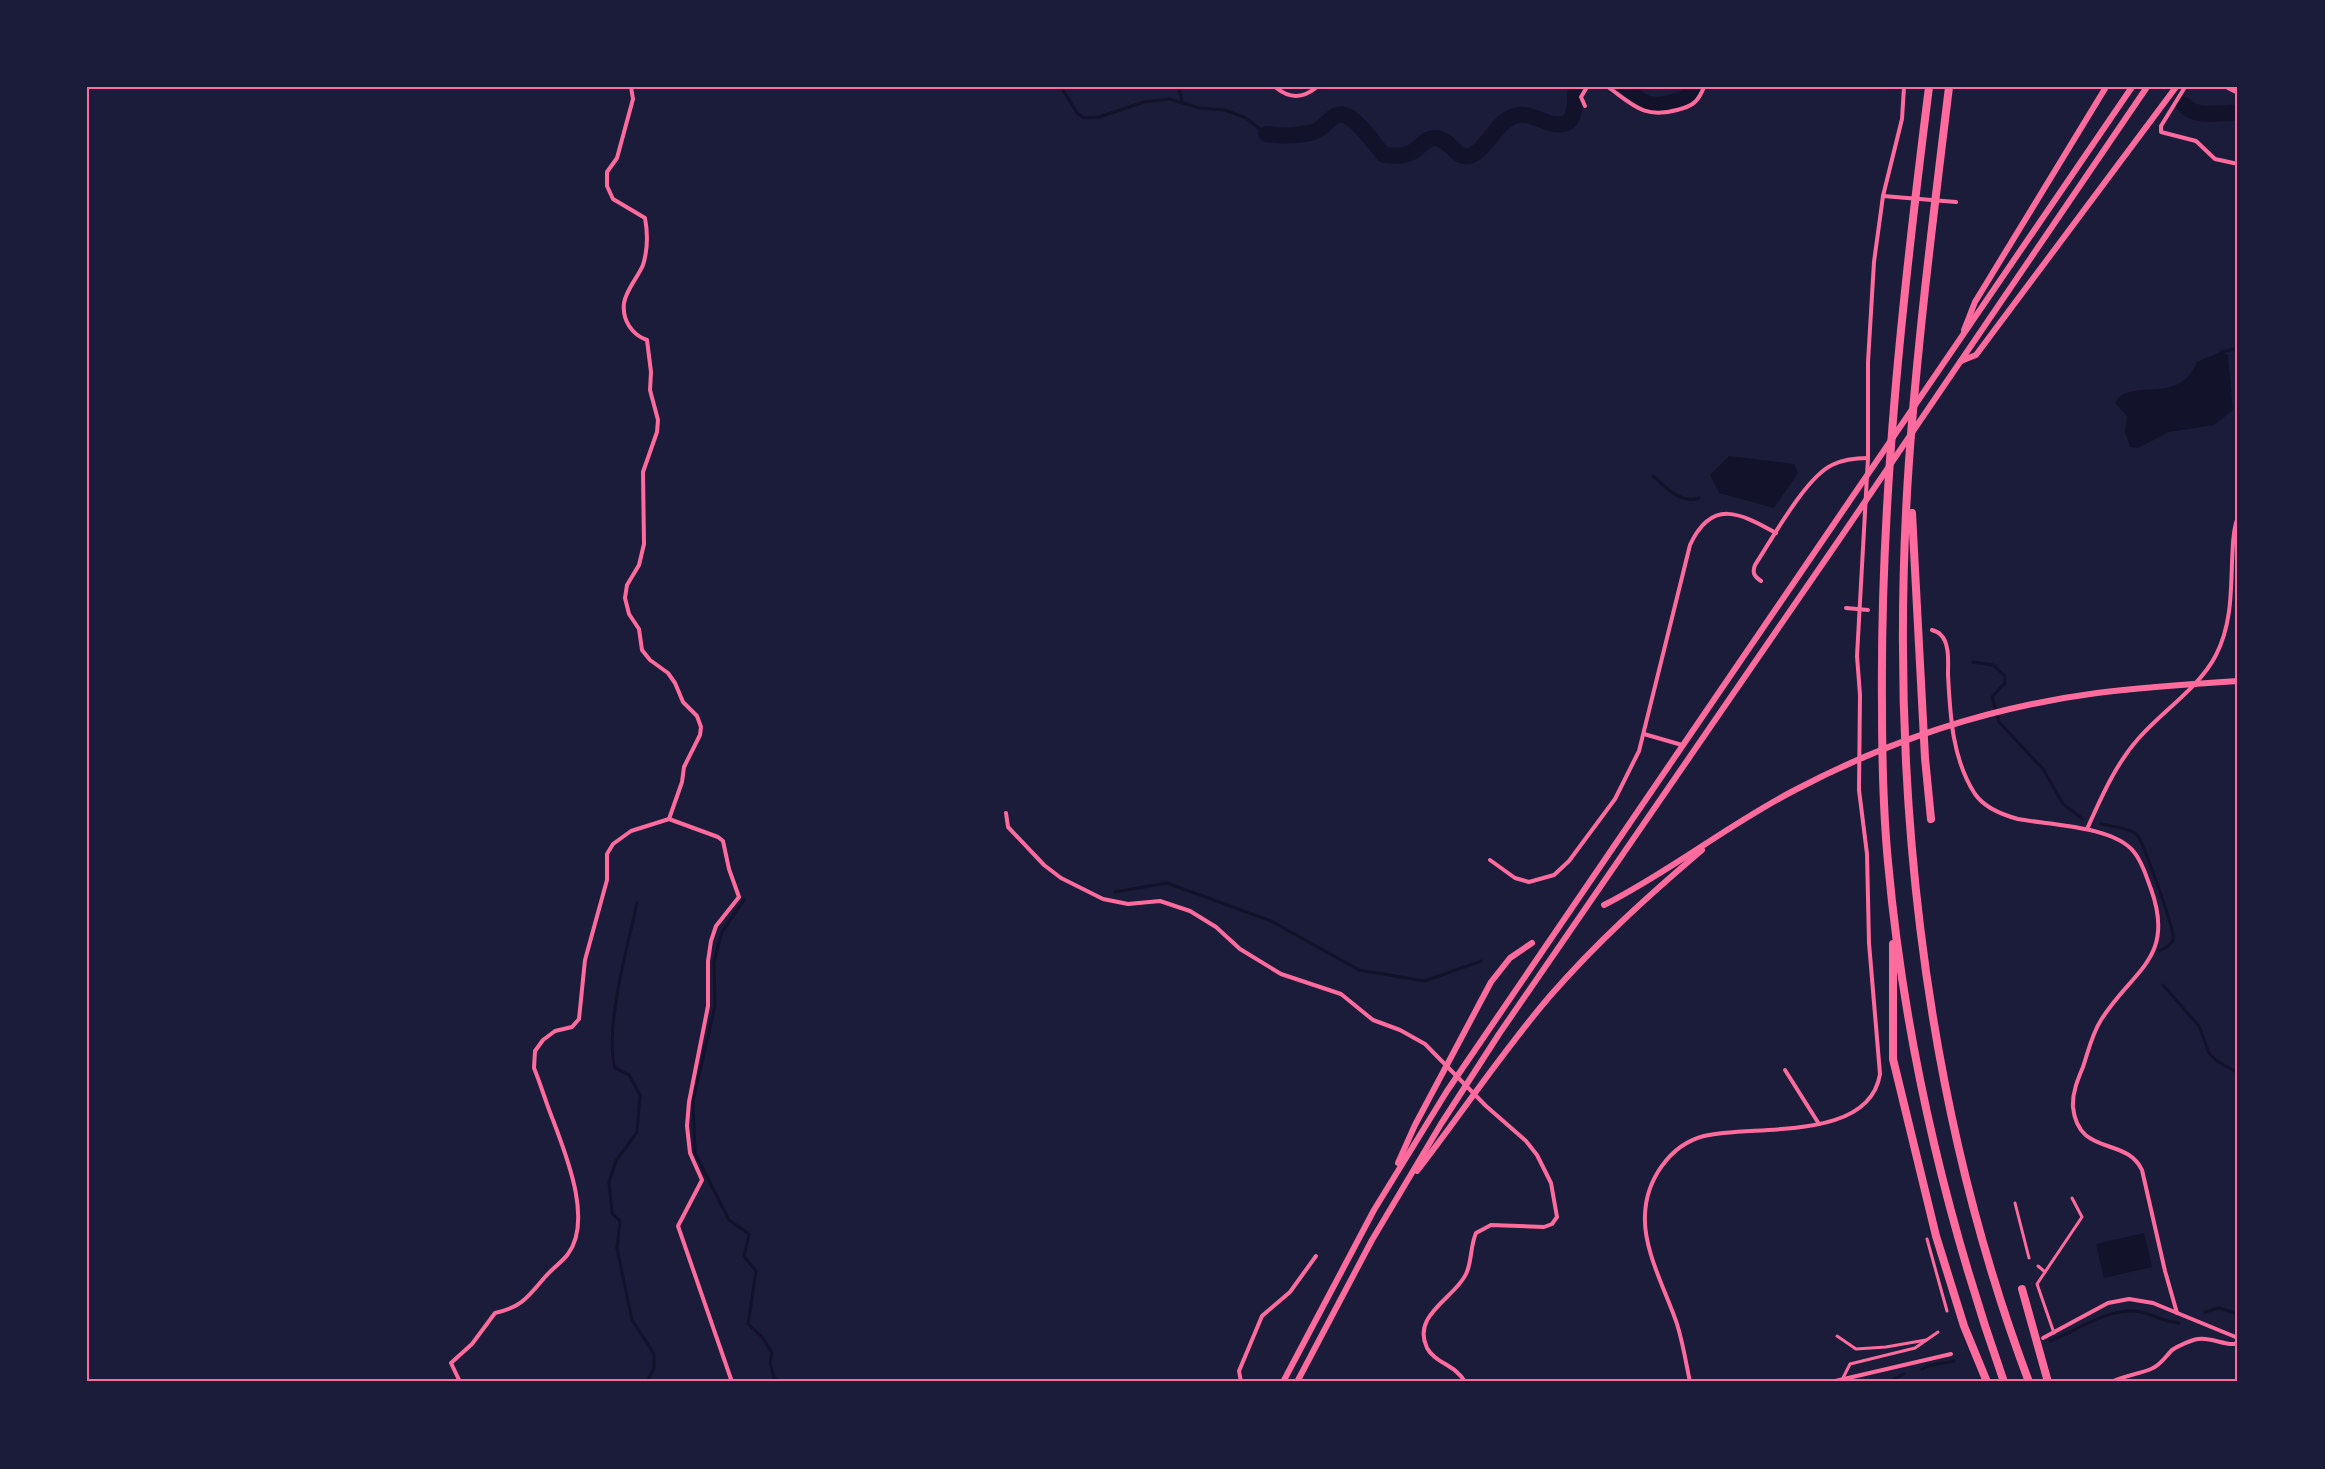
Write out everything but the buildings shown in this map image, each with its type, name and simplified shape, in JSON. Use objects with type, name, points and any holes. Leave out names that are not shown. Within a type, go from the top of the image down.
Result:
[{"type":"highway","points":[[1929,87],[1897,372],[1886,533],[1881,658],[1884,808],[1894,916],[1909,1024],[1950,1210],[2004,1382]]},
{"type":"highway","points":[[1950,87],[1933,220],[1909,461],[1904,589],[1907,799],[1919,918],[1935,1026],[1973,1207],[1985,1252],[2029,1382]]},
{"type":"highway","points":[[1909,461],[1925,758],[1931,819]]},
{"type":"highway","points":[[1894,916],[1893,1059],[1936,1236],[1964,1326],[1987,1382]]},
{"type":"highway","points":[[2022,1290],[2048,1382]]},
{"type":"main road","points":[[1961,339],[1975,302],[2106,87]]},
{"type":"main road","points":[[1283,1382],[1374,1210],[1447,1091],[2132,87]]},
{"type":"main road","points":[[1297,1382],[1372,1239],[1499,1034],[2147,87]]},
{"type":"main road","points":[[1960,361],[1976,355],[2176,87]]},
{"type":"main road","points":[[1604,905],[1638,888],[1756,811],[1843,765],[1937,729],[2036,704],[2096,693],[2238,681]]},
{"type":"main road","points":[[1399,1193],[1443,1137],[1497,1061],[1551,996],[1629,912],[1716,838]]},
{"type":"main road","points":[[1390,1183],[1415,1125],[1491,982],[1510,958],[1532,943]]},
{"type":"street","points":[[631,87],[633,99],[617,158],[607,172],[607,186],[614,199],[645,218],[648,235],[643,263],[624,303],[628,325],[639,337],[647,340],[651,372],[650,390],[658,420],[657,432],[643,472],[644,544],[639,565],[627,585],[625,598],[629,614],[639,629],[642,650],[650,660],[668,673],[683,702],[697,716],[701,727],[700,735],[684,767],[682,782],[669,819]]},
{"type":"street","points":[[1275,87],[1285,95],[1295,97],[1307,94],[1317,87]]},
{"type":"street","points":[[1585,106],[1581,97],[1587,87]]},
{"type":"street","points":[[1608,87],[1641,111],[1664,114],[1693,106],[1698,101],[1704,87]]},
{"type":"street","points":[[1690,1382],[1678,1326],[1647,1241],[1645,1215],[1649,1193],[1658,1171],[1677,1149],[1702,1136],[1819,1124],[1851,1115],[1866,1103],[1878,1086],[1880,1074],[1870,954],[1867,854],[1858,790],[1860,695],[1857,656],[1858,608],[1868,458],[1868,362],[1874,262],[1882,196],[1902,119],[1904,87]]},
{"type":"street","points":[[2185,87],[2161,126],[2161,132],[2196,141],[2216,159],[2225,163],[2238,164]]},
{"type":"street","points":[[2226,87],[2238,93]]},
{"type":"street","points":[[1882,196],[1956,202]]},
{"type":"street","points":[[1761,581],[1755,577],[1753,572],[1755,565],[1812,480],[1830,466],[1849,459],[1868,458]]},
{"type":"street","points":[[1490,860],[1515,878],[1529,882],[1554,875],[1569,861],[1615,799],[1634,764],[1644,734],[1690,545],[1697,531],[1712,518],[1733,514],[1746,516],[1776,533]]},
{"type":"street","points":[[2087,830],[2121,761],[2154,721],[2201,677],[2215,657],[2226,631],[2231,603],[2233,543],[2238,517]]},
{"type":"street","points":[[1846,608],[1868,610]]},
{"type":"street","points":[[1932,630],[1942,635],[1947,649],[1950,710],[1954,737],[1962,764],[1976,795],[2003,815],[2114,836],[2124,841],[2142,863],[2154,898],[2158,918],[2158,935],[2152,954],[2141,973],[2117,997],[2099,1022],[2075,1088],[2074,1111],[2081,1130],[2092,1140],[2130,1154],[2138,1161],[2177,1313]]},
{"type":"street","points":[[1644,734],[1682,745]]},
{"type":"street","points":[[1006,813],[1008,827],[1044,865],[1061,878],[1104,899],[1128,904],[1160,902],[1190,911],[1216,927],[1240,950],[1281,974],[1341,994],[1373,1020],[1425,1044],[1537,1155],[1551,1183],[1557,1217],[1552,1224],[1535,1228],[1512,1224],[1483,1228],[1476,1233],[1467,1272],[1461,1284],[1430,1314],[1427,1321],[1424,1341],[1429,1351],[1459,1372],[1465,1382]]},
{"type":"street","points":[[460,1382],[451,1363],[472,1344],[495,1313],[510,1310],[525,1301],[557,1263],[568,1254],[576,1235],[578,1208],[576,1191],[571,1169],[534,1068],[535,1051],[543,1040],[555,1031],[572,1027],[579,1019],[585,960],[607,880],[607,854],[613,844],[631,831],[669,819],[718,837],[723,841],[729,869],[739,897],[716,926],[711,941],[708,961],[708,1006],[691,1083],[687,1126],[690,1153],[702,1180],[678,1226],[732,1382]]},
{"type":"street","points":[[1785,1070],[1819,1124]]},
{"type":"street","points":[[2054,1333],[2037,1284],[2082,1217],[2072,1198]]},
{"type":"street","points":[[2015,1203],[2028,1258]]},
{"type":"street","points":[[1927,1239],[1947,1311]]},
{"type":"street","points":[[1240,1382],[1239,1371],[1262,1316],[1290,1292],[1316,1256]]},
{"type":"street","points":[[2038,1266],[2045,1272]]},
{"type":"street","points":[[2043,1338],[2109,1304],[2129,1299],[2153,1303],[2238,1340],[2235,1344],[2228,1344],[2197,1339],[2173,1349],[2161,1363],[2152,1369],[2110,1382]]},
{"type":"street","points":[[1843,1378],[1850,1364],[1915,1348],[1938,1332]]},
{"type":"street","points":[[1837,1336],[1856,1349],[1927,1340]]},
{"type":"street","points":[[1831,1382],[1951,1354]]},
{"type":"shaded area","points":[[2221,352],[2228,355],[2233,410],[2214,425],[2169,432],[2138,448],[2130,447],[2125,432],[2127,416],[2115,403],[2122,395],[2179,384],[2189,376],[2197,362]]},
{"type":"shaded area","points":[[1729,456],[1794,464],[1798,473],[1774,508],[1719,493],[1710,475]]},
{"type":"shaded area","points":[[2144,1233],[2152,1267],[2104,1278],[2096,1244]]},
{"type":"waterway","points":[[1061,87],[1077,113],[1084,118],[1099,117],[1144,102],[1169,99],[1200,108],[1225,110],[1246,118],[1266,134]]},
{"type":"waterway","points":[[1179,87],[1182,103]]},
{"type":"waterway","points":[[1266,134],[1290,135],[1313,132],[1334,117],[1343,115],[1358,124],[1384,155],[1409,154],[1428,140],[1435,138],[1446,142],[1458,154],[1468,156],[1479,150],[1502,124],[1514,116],[1527,115],[1555,124],[1568,122],[1574,111],[1576,87]]},
{"type":"waterway","points":[[1625,87],[1637,98],[1654,105],[1682,99],[1689,95],[1694,87]]},
{"type":"waterway","points":[[2184,105],[2190,110],[2203,114],[2238,113]]},
{"type":"waterway","points":[[2221,352],[2238,348]]},
{"type":"waterway","points":[[1653,476],[1680,497],[1692,500],[1699,498]]},
{"type":"waterway","points":[[1973,662],[1993,665],[2005,676],[2005,683],[1992,697],[1999,722],[2043,769],[2063,804],[2083,819]]},
{"type":"waterway","points":[[2101,824],[2130,831],[2137,835],[2140,841],[2173,933],[2171,944],[2159,951]]},
{"type":"waterway","points":[[1115,892],[1167,883],[1271,921],[1359,970],[1425,981],[1481,961]]},
{"type":"waterway","points":[[744,900],[722,932],[714,962],[715,1006],[693,1101],[695,1153],[729,1220],[749,1234],[744,1256],[756,1271],[748,1324],[763,1338],[772,1353],[770,1362],[774,1378],[781,1382]]},
{"type":"waterway","points":[[637,903],[618,987],[612,1052],[615,1068],[629,1075],[640,1095],[637,1132],[616,1161],[609,1182],[612,1213],[620,1221],[617,1248],[632,1320],[654,1354],[654,1368],[647,1382]]},
{"type":"waterway","points":[[2163,985],[2199,1026],[2209,1053],[2217,1061],[2238,1073]]},
{"type":"waterway","points":[[2205,1312],[2219,1308],[2238,1314]]},
{"type":"waterway","points":[[2050,1341],[2101,1317],[2123,1312],[2140,1312],[2179,1323]]},
{"type":"waterway","points":[[1922,1369],[1954,1361]]},
{"type":"waterway","points":[[1888,1382],[1904,1374]]}]
